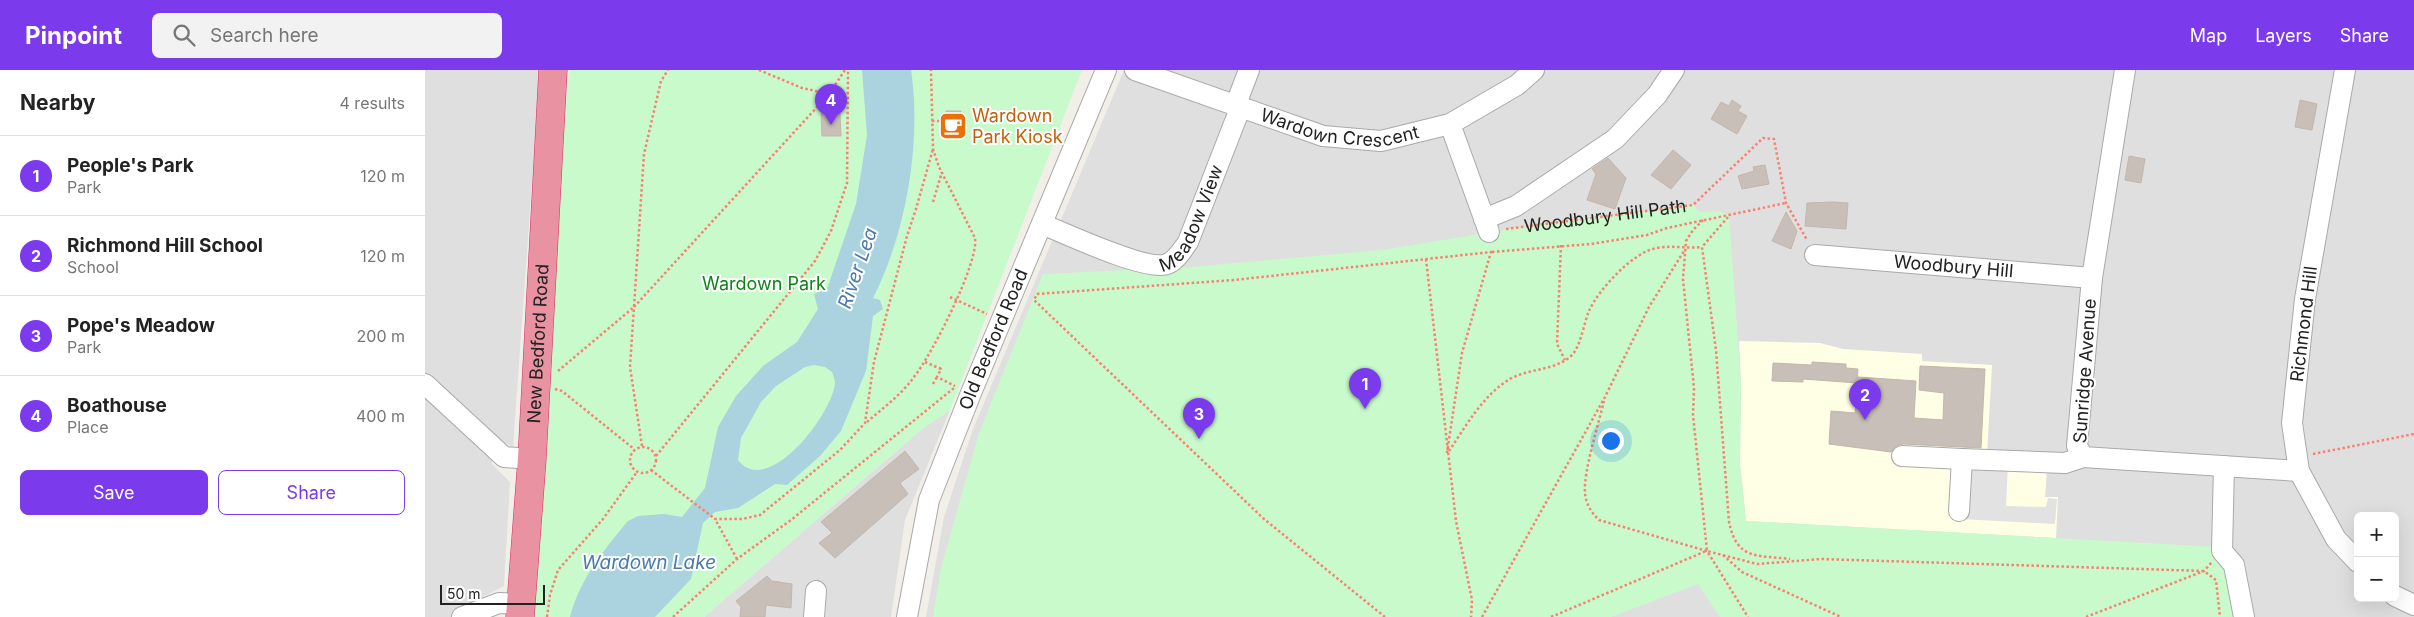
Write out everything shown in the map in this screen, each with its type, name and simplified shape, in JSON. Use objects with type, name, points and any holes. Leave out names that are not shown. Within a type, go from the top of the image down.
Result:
[{"type":"highway","name":"New Bedford Road","points":[[521,610],[532,459],[553,70]]},
{"type":"street","name":"Old Bedford Road","points":[[907,617],[929,500],[1106,70]]},
{"type":"street","name":"Wardown Crescent","points":[[1135,70],[1323,136],[1381,141],[1450,124],[1517,85],[1534,70]]},
{"type":"street","points":[[1238,105],[1249,70]]},
{"type":"street","points":[[1450,124],[1487,225],[1615,139],[1657,95],[1674,70]]},
{"type":"street","name":"Sunridge Avenue","points":[[2125,70],[2092,278],[2077,446],[2083,457],[2223,466],[2298,464]]},
{"type":"street","name":"Richmond Hill","points":[[2345,70],[2305,299],[2292,422],[2298,464],[2336,539],[2354,558]]},
{"type":"street","name":"Meadow View","points":[[1042,224],[1123,257],[1153,265],[1167,264],[1179,254],[1188,242],[1238,105]]},
{"type":"street","name":"Woodbury Hill","points":[[1815,255],[2092,278]]},
{"type":"street","points":[[425,384],[504,457],[532,459]]},
{"type":"street","points":[[1902,456],[2065,463],[2083,457]]},
{"type":"street","points":[[1959,511],[1962,459]]},
{"type":"street","points":[[2223,466],[2221,551],[2234,565],[2244,617]]},
{"type":"street","points":[[814,617],[816,590]]},
{"type":"street","points":[[2399,598],[2414,606]]},
{"type":"street","points":[[462,617],[499,603],[521,610]]},
{"type":"path","points":[[642,446],[630,367],[644,154],[661,81],[668,70]]},
{"type":"path","points":[[759,70],[802,88],[839,97],[848,105]]},
{"type":"path","points":[[558,371],[634,307],[829,94],[847,70]]},
{"type":"path","points":[[656,456],[815,261],[831,231],[847,183],[847,70]]},
{"type":"path","points":[[865,423],[874,362],[907,236],[933,149],[931,70]]},
{"type":"path","points":[[932,121],[946,121]]},
{"type":"path","name":"Woodbury Hill Path","points":[[1487,225],[1693,205],[1763,138],[1774,139],[1786,202],[1815,255]]},
{"type":"path","points":[[715,519],[742,519],[760,515],[840,450],[865,423],[901,392],[925,362],[956,299],[976,252],[976,244],[933,149]]},
{"type":"path","points":[[933,202],[942,172]]},
{"type":"path","points":[[1385,617],[1265,519],[1034,300],[1037,294],[1234,280],[1491,252],[1591,244],[1647,235],[1703,220],[1729,216],[1786,202]]},
{"type":"path","points":[[1447,453],[1490,394],[1511,378],[1565,360],[1574,352],[1592,304],[1627,265],[1647,251],[1655,248],[1676,246],[1685,249],[1702,247],[1729,216]]},
{"type":"path","points":[[1482,617],[1605,397],[1649,307],[1685,249],[1693,230],[1703,220]]},
{"type":"path","points":[[1447,453],[1462,354],[1491,252],[1487,225]]},
{"type":"path","points":[[1561,245],[1557,344],[1565,360]]},
{"type":"path","points":[[1702,247],[1716,350],[1729,522],[1733,540],[1739,549],[1758,555],[1794,559],[1883,560],[2204,571],[2216,580],[2220,617]]},
{"type":"path","points":[[1685,249],[1683,280],[1694,388],[1693,415],[1707,551],[1748,617]]},
{"type":"path","points":[[1425,259],[1435,328],[1447,453],[1456,521],[1472,600],[1471,617]]},
{"type":"path","points":[[950,297],[1002,320]]},
{"type":"path","points":[[925,362],[941,369],[933,384]]},
{"type":"path","points":[[673,617],[737,559],[799,514],[955,386],[937,377]]},
{"type":"path","points":[[549,386],[562,391],[634,449]]},
{"type":"path","points":[[1605,397],[1585,486],[1587,502],[1592,513],[1599,520],[1757,564],[1794,559]]},
{"type":"path","points":[[2298,464],[2414,434]]},
{"type":"path","points":[[547,617],[550,595],[558,570],[603,519],[637,472],[651,470],[656,464],[656,456],[652,449],[642,446],[634,449]]},
{"type":"path","points":[[634,449],[630,463],[637,472]]},
{"type":"path","points":[[651,470],[715,519],[737,559]]},
{"type":"path","points":[[1551,617],[1707,551]]},
{"type":"path","points":[[1721,554],[1742,572],[1841,617]]},
{"type":"path","points":[[2086,617],[2204,571]]},
{"type":"path","points":[[1561,617],[1564,612]]},
{"type":"shaded area","points":[[425,70],[540,70],[513,447],[493,435],[492,464],[510,482],[504,586],[483,597],[489,617],[425,617]]},
{"type":"shaded area","points":[[1124,70],[2414,70],[2414,617],[926,617],[944,517],[973,429]]},
{"type":"shaded area","points":[[1739,341],[1820,343],[1843,349],[1922,354],[1922,361],[1992,365],[1987,455],[2048,456],[2045,497],[2058,497],[2056,538],[1746,521],[1740,464],[1741,384]]},
{"type":"shaded area","points":[[950,410],[905,520],[891,617],[704,617],[922,429]]},
{"type":"shaded area","points":[[1965,463],[2008,465],[2006,506],[2046,507],[2048,498],[2057,499],[2055,524],[1961,519]]},
{"type":"green space","name":"Wardown Park","points":[[569,70],[1082,70],[950,410],[922,429],[704,617],[530,617],[539,404]]},
{"type":"green space","points":[[1693,205],[1699,212],[1719,211],[1729,216],[1741,384],[1740,464],[1746,521],[2218,547],[2245,617],[1720,617],[1698,584],[1611,617],[933,617],[941,568],[979,433],[1043,274],[1192,267],[1382,250],[1541,224]]},
{"type":"water","name":"Wardown Lake","points":[[862,70],[911,70],[914,98],[914,127],[909,187],[885,273],[873,298],[880,300],[883,309],[873,316],[866,371],[841,431],[820,456],[787,485],[775,484],[738,508],[715,512],[703,523],[691,579],[655,617],[570,617],[574,603],[593,566],[628,521],[638,516],[664,514],[682,517],[705,488],[718,427],[736,396],[763,366],[797,342],[818,309],[814,294],[827,289],[856,204],[867,135]],"holes":[[[814,365],[825,367],[832,372],[835,380],[831,397],[811,431],[797,447],[781,461],[766,469],[751,469],[738,460],[741,438],[761,402],[776,386],[805,367]]]},
{"type":"building","points":[[1732,100],[1741,106],[1738,111],[1747,116],[1737,134],[1711,119],[1721,102],[1729,106]]},
{"type":"building","points":[[2300,100],[2317,104],[2312,130],[2295,127]]},
{"type":"building","name":"Wardown Park Kiosk","points":[[946,111],[961,111],[961,131],[946,131]]},
{"type":"building","points":[[840,113],[841,136],[822,136],[821,114]]},
{"type":"building","points":[[1673,150],[1691,165],[1671,189],[1651,175]]},
{"type":"building","points":[[2129,156],[2145,159],[2141,183],[2125,180]]},
{"type":"building","points":[[1608,158],[1626,178],[1615,209],[1587,200],[1596,174],[1592,169]]},
{"type":"building","points":[[1765,165],[1769,184],[1742,189],[1738,176],[1754,171],[1753,167]]},
{"type":"building","points":[[1807,203],[1848,203],[1846,229],[1805,226]]},
{"type":"building","points":[[1786,212],[1797,231],[1791,249],[1772,241]]},
{"type":"building","points":[[1812,362],[1846,364],[1846,368],[1858,369],[1857,383],[1803,379],[1803,382],[1772,381],[1773,363],[1812,365]]},
{"type":"building","points":[[1920,366],[1985,369],[1981,448],[1903,444],[1896,446],[1891,452],[1829,444],[1831,411],[1855,413],[1858,377],[1916,381],[1914,418],[1943,420],[1944,393],[1919,390]]},
{"type":"building","points":[[905,451],[919,469],[900,483],[908,494],[835,558],[819,543],[832,533],[821,522]]},
{"type":"building","points":[[767,576],[772,581],[792,584],[791,608],[766,605],[765,617],[740,617],[741,607],[736,601]]},
{"type":"place","name":"Boathouse","points":[[831,125]]},
{"type":"place","name":"Wardown Park Kiosk","points":[[953,126]]},
{"type":"place","name":"People's Park","points":[[1365,409]]},
{"type":"place","name":"Richmond Hill School","points":[[1865,420]]},
{"type":"place","name":"Pope's Meadow","points":[[1199,439]]},
{"type":"water label","name":"River Lea","points":[[857,268]]}]
